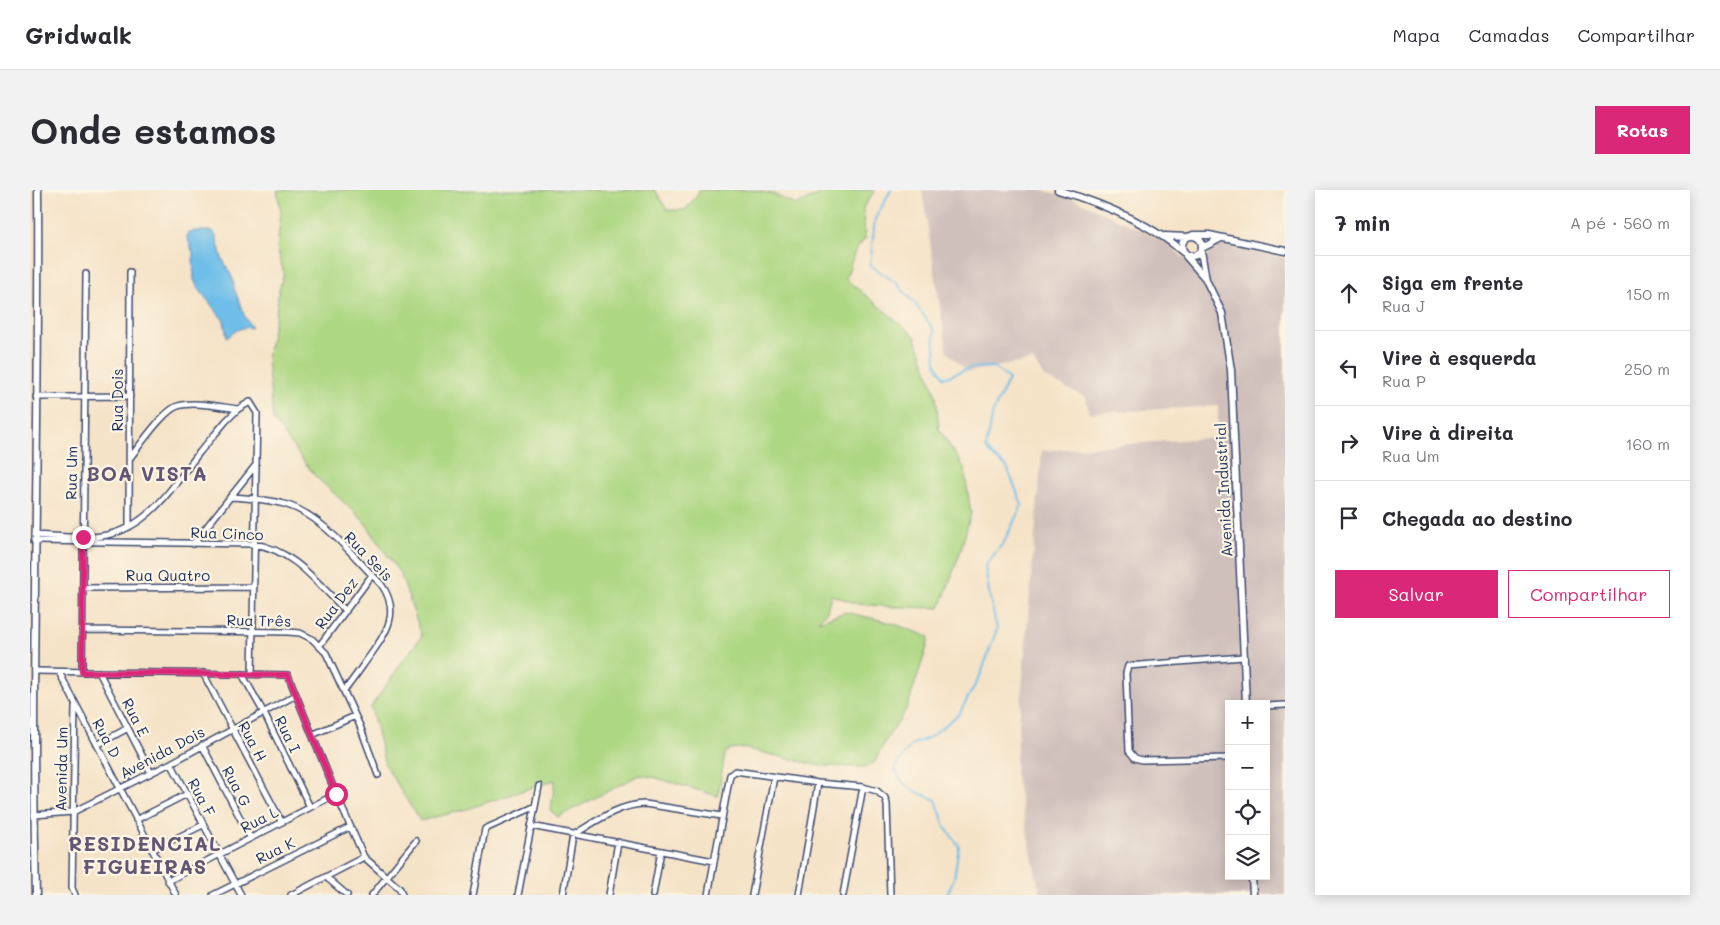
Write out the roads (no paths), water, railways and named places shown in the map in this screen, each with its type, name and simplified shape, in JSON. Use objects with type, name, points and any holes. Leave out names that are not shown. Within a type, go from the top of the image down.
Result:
[{"type":"street","points":[[36,895],[32,553],[38,190]]},
{"type":"street","points":[[1058,190],[1111,210],[1164,236],[1209,234],[1285,251]]},
{"type":"street","name":"Avenida Industrial","points":[[1164,236],[1184,253],[1206,280],[1222,313],[1230,370],[1246,700]]},
{"type":"street","points":[[1190,236],[1199,238],[1201,249]]},
{"type":"street","points":[[1190,236],[1181,245],[1184,253],[1196,256],[1201,249],[1221,238]]},
{"type":"street","name":"Avenida Industrial","points":[[1201,249],[1206,280]]},
{"type":"street","name":"Rua Dois","points":[[129,527],[130,272]]},
{"type":"street","name":"Rua Um","points":[[82,672],[86,274]]},
{"type":"street","points":[[36,396],[130,396]]},
{"type":"street","points":[[33,533],[83,540],[107,535],[129,527],[144,517],[160,502],[226,421],[238,409],[250,402],[257,413],[252,674]]},
{"type":"street","points":[[130,458],[168,411],[179,406],[200,405],[238,409]]},
{"type":"street","points":[[193,544],[256,465]]},
{"type":"street","name":"Rua Seis","points":[[230,497],[286,504],[310,515],[326,528],[381,584],[388,597],[391,614],[390,624],[383,638],[344,691]]},
{"type":"street","name":"Rua Cinco","points":[[83,540],[254,544],[271,547],[291,558],[346,611]]},
{"type":"street","name":"Rua Dez","points":[[320,645],[372,575]]},
{"type":"street","name":"Rua Quatro","points":[[83,588],[254,587]]},
{"type":"street","name":"Rua Três","points":[[82,630],[288,632],[300,634],[320,645]]},
{"type":"street","points":[[320,645],[326,653],[344,691],[378,774]]},
{"type":"street","points":[[1225,758],[1142,760],[1135,758],[1129,751],[1126,673],[1128,666],[1243,657]]},
{"type":"street","points":[[34,672],[285,674],[290,677],[336,794],[364,857],[400,889],[402,895]]},
{"type":"street","name":"Rua D","points":[[59,672],[176,895]]},
{"type":"street","name":"Rua E","points":[[100,672],[151,773]]},
{"type":"street","name":"Rua H","points":[[203,673],[281,821]]},
{"type":"street","name":"Rua I","points":[[242,674],[264,713],[310,807]]},
{"type":"street","name":"Avenida Dois","points":[[34,815],[73,812],[171,763],[296,695]]},
{"type":"street","name":"Avenida Um","points":[[75,703],[72,888],[75,895]]},
{"type":"street","points":[[1270,706],[1285,705]]},
{"type":"street","points":[[312,735],[355,716]]},
{"type":"street","points":[[97,745],[128,728]]},
{"type":"street","name":"Rua G","points":[[202,746],[250,837]]},
{"type":"street","name":"Rua F","points":[[171,763],[241,895]]},
{"type":"street","points":[[708,895],[730,775],[735,771],[818,783],[863,787],[877,791],[885,798],[887,804],[890,895]]},
{"type":"street","points":[[752,895],[774,777]]},
{"type":"street","points":[[799,895],[818,783]]},
{"type":"street","points":[[518,895],[539,786]]},
{"type":"street","points":[[843,895],[863,787]]},
{"type":"street","points":[[136,820],[187,794]]},
{"type":"street","name":"Rua L","points":[[168,881],[336,794]]},
{"type":"street","points":[[563,895],[574,835],[614,812],[633,804],[644,804],[722,816]]},
{"type":"street","points":[[473,895],[485,829],[534,807]]},
{"type":"street","points":[[152,850],[203,824]]},
{"type":"street","points":[[531,826],[714,861]]},
{"type":"street","name":"Rua K","points":[[212,895],[350,827]]},
{"type":"street","points":[[372,895],[416,841]]},
{"type":"street","points":[[609,895],[618,842]]},
{"type":"street","points":[[653,895],[661,850]]},
{"type":"street","points":[[292,895],[364,857]]},
{"type":"street","points":[[326,878],[347,895]]},
{"type":"street","points":[[1252,880],[1253,895]]},
{"type":"water","points":[[213,231],[216,236],[222,258],[233,279],[234,288],[245,317],[252,328],[238,330],[227,338],[224,321],[198,288],[194,280],[193,253],[187,237],[188,232]]},
{"type":"waterway","points":[[891,190],[875,219],[870,265],[895,282],[914,302],[934,330],[936,364],[944,378],[969,368],[994,367],[1009,379],[993,412],[986,448],[1007,467],[1022,505],[1004,542],[985,566],[997,629],[981,674],[959,714],[930,737],[911,745],[895,767],[897,774],[905,784],[917,792],[936,800],[945,827],[959,846],[954,878],[947,895]]},
{"type":"district","name":"BOA VISTA","points":[[147,473]]},
{"type":"district","name":"RESIDENCIAL FIGUEIRAS","points":[[145,854]]}]
